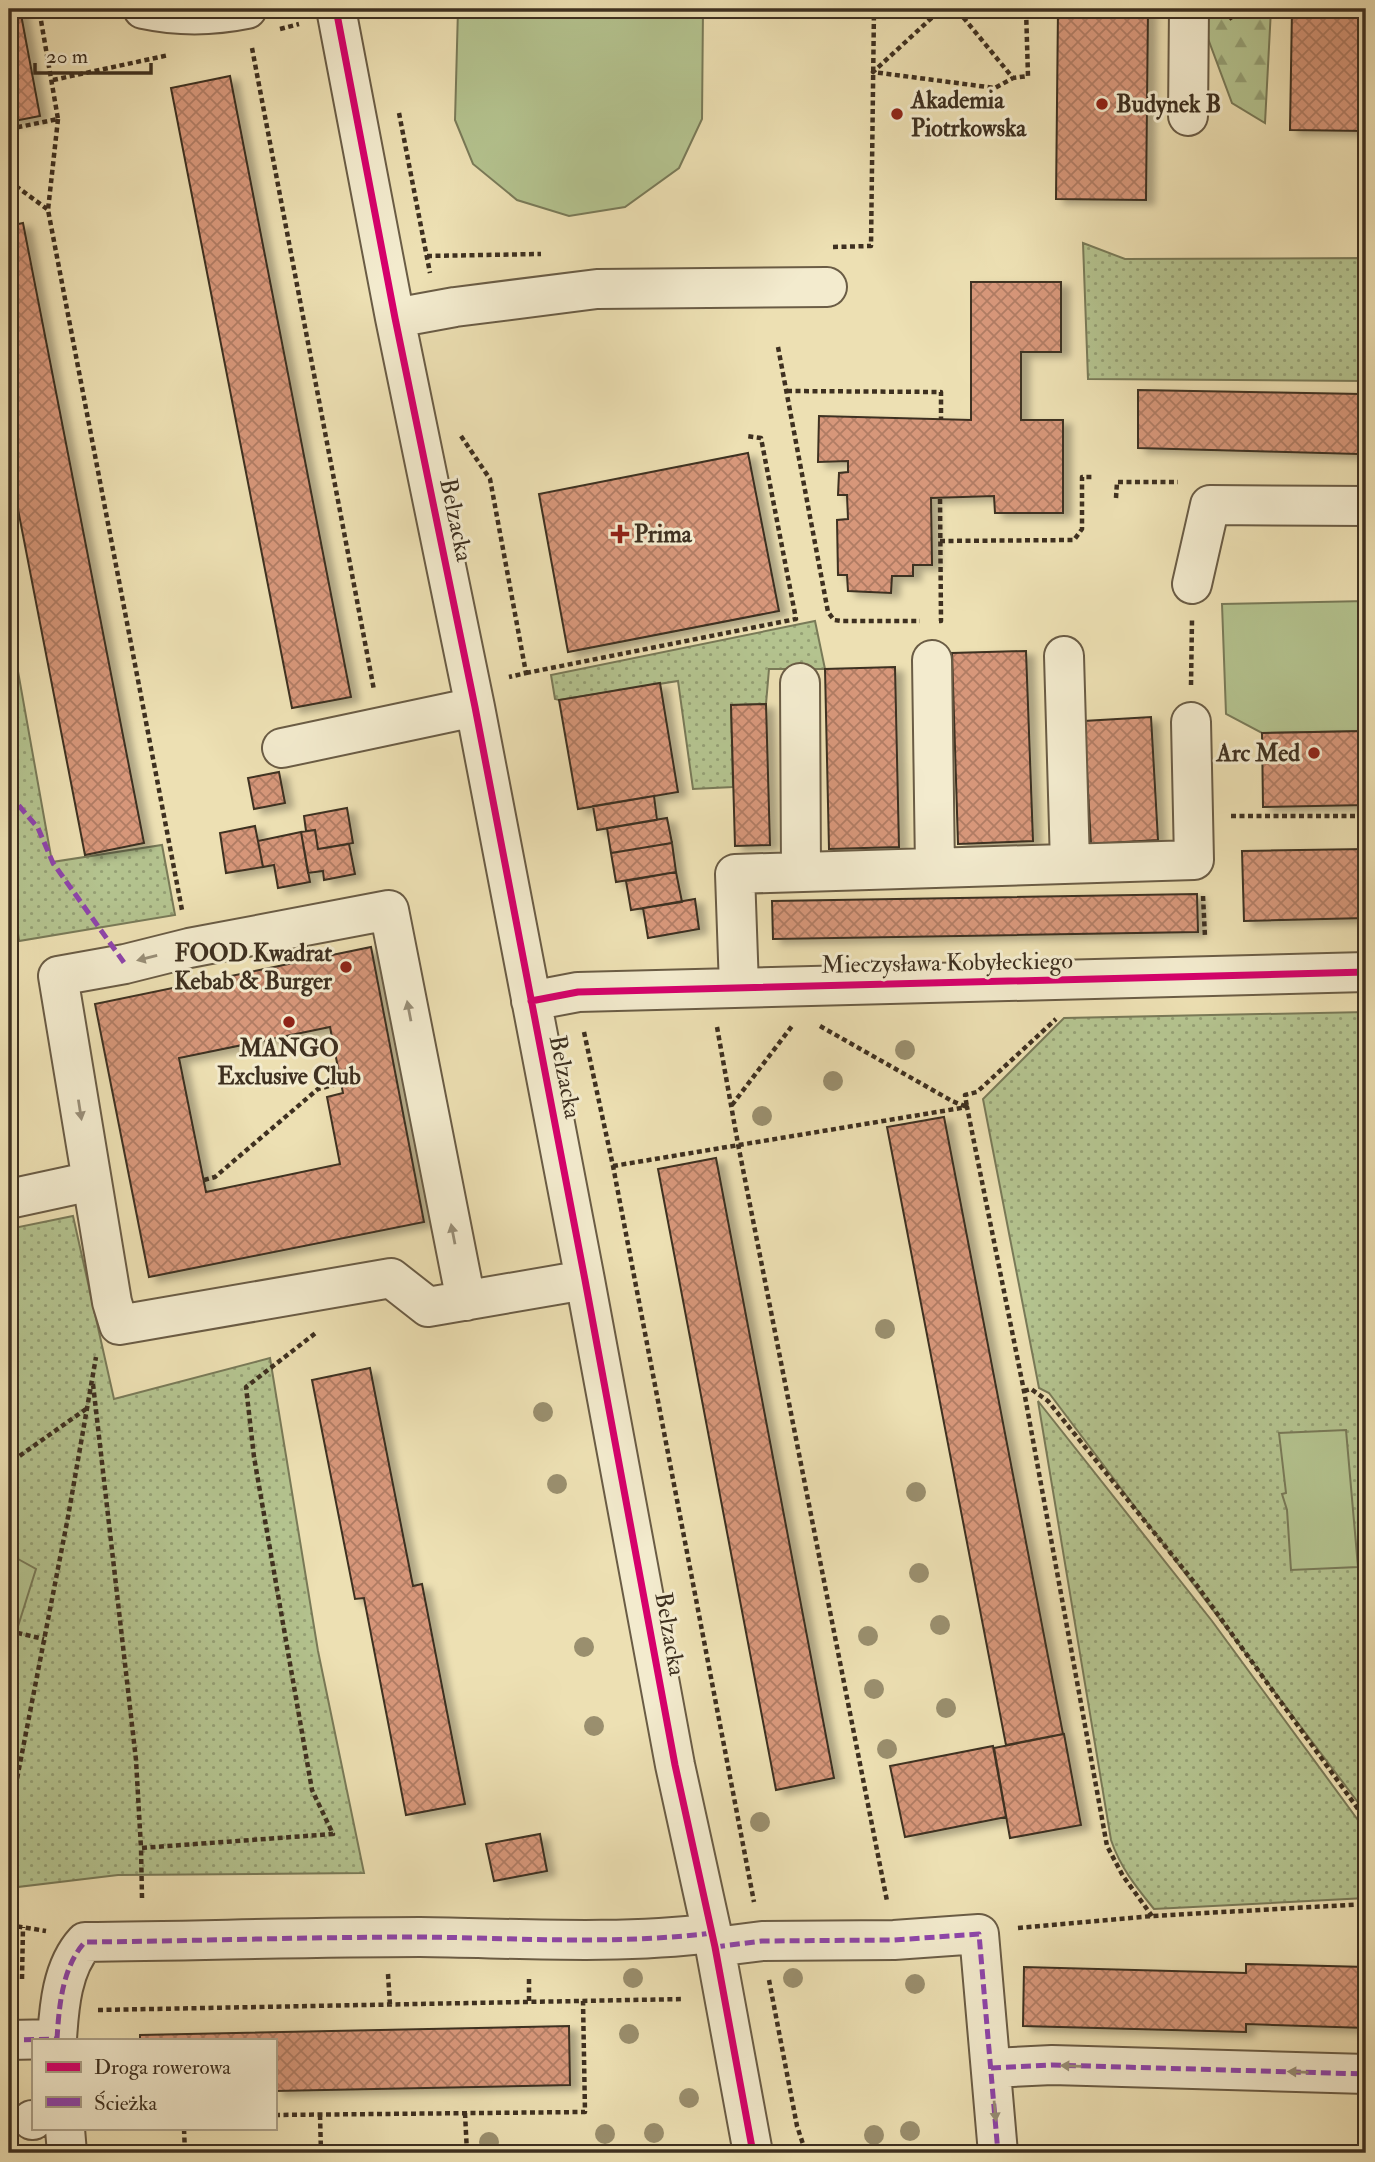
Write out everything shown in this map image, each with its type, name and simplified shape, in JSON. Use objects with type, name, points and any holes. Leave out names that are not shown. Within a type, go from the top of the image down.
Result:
[{"type":"street","points":[[142,9],[166,14],[230,12],[248,23]]},
{"type":"street","name":"Belzacka","points":[[336,9],[395,318],[475,707],[675,1765],[714,1940],[753,2153]]},
{"type":"street","points":[[1188,116],[1189,9]]},
{"type":"street","points":[[395,318],[455,307],[597,289],[827,287]]},
{"type":"street","points":[[1192,584],[1210,505],[1366,506]]},
{"type":"street","points":[[1064,656],[1070,864]]},
{"type":"street","points":[[932,660],[935,868]]},
{"type":"street","points":[[800,683],[802,872]]},
{"type":"street","points":[[282,748],[475,707]]},
{"type":"street","points":[[739,987],[735,874],[1195,860],[1191,722]]},
{"type":"street","points":[[466,1301],[389,910],[58,976],[112,1302],[119,1325],[391,1279],[428,1307],[466,1301],[585,1280]]},
{"type":"street","name":"Mieczysława Kobyłeckiego","points":[[531,1001],[578,992],[1366,972]]},
{"type":"street","points":[[9,1199],[92,1181]]},
{"type":"street","points":[[9,2040],[58,2030],[74,1955],[85,1942],[417,1937],[894,1940],[979,1934],[998,2153]]},
{"type":"street","points":[[991,2068],[1045,2065],[1366,2074]]},
{"type":"street","points":[[49,2130],[67,2153]]},
{"type":"path","points":[[39,9],[58,120],[48,210],[189,948]]},
{"type":"path","points":[[871,246],[874,9]]},
{"type":"path","points":[[873,72],[995,88],[1013,78],[1028,76],[1026,9]]},
{"type":"path","points":[[873,72],[937,10],[950,15],[958,10],[1013,78]]},
{"type":"path","points":[[248,23],[381,726]]},
{"type":"path","points":[[9,129],[58,120]]},
{"type":"path","points":[[9,181],[48,210]]},
{"type":"path","points":[[778,347],[831,617],[841,621],[941,621],[940,498]]},
{"type":"path","points":[[787,391],[942,392],[941,419]]},
{"type":"path","points":[[526,673],[796,619],[761,438],[746,436]]},
{"type":"path","points":[[940,541],[1074,540],[1082,529],[1082,477],[1093,477]]},
{"type":"path","points":[[1191,722],[1192,584]]},
{"type":"path","points":[[1194,816],[1366,816]]},
{"type":"path","points":[[1195,860],[1201,866],[1208,976]]},
{"type":"path","points":[[715,1016],[894,1940]]},
{"type":"path","points":[[1057,1018],[978,1092],[965,1095],[1024,1391],[1107,1846],[1123,1876],[1152,1916]]},
{"type":"path","points":[[582,1019],[613,1166],[797,2126],[806,2153]]},
{"type":"path","points":[[812,1021],[951,1101],[967,1107]]},
{"type":"path","points":[[731,1106],[793,1025]]},
{"type":"path","points":[[204,1180],[215,1177],[318,1089],[341,1083]]},
{"type":"path","points":[[613,1166],[967,1107]]},
{"type":"path","points":[[141,1848],[333,1834],[312,1790],[254,1457],[246,1387],[327,1325]]},
{"type":"path","points":[[9,1820],[92,1376],[136,1760],[142,1898]]},
{"type":"path","points":[[1024,1391],[1031,1389],[1048,1401],[1198,1587],[1366,1820]]},
{"type":"path","points":[[9,1469],[18,1457],[87,1408]]},
{"type":"path","points":[[9,1631],[44,1639]]},
{"type":"path","points":[[979,1934],[1037,1925],[1152,1916],[1366,1904]]},
{"type":"path","points":[[58,2030],[583,2001],[725,1999]]},
{"type":"path","points":[[276,2115],[585,2112],[583,2001]]},
{"type":"path","points":[[465,2113],[467,2153]]},
{"type":"path","points":[[320,2115],[321,2153]]},
{"type":"path","points":[[184,2130],[185,2153]]},
{"type":"green space","points":[[458,9],[703,9],[702,119],[679,168],[625,207],[569,216],[517,200],[473,164],[455,120]]},
{"type":"green space","points":[[1197,9],[1271,9],[1265,123],[1232,103]]},
{"type":"green space","points":[[1083,243],[1125,259],[1366,258],[1366,381],[1088,379]]},
{"type":"green space","points":[[1366,601],[1366,731],[1262,733],[1226,714],[1222,604]]},
{"type":"green space","points":[[9,621],[52,862],[162,845],[175,915],[19,941],[16,920],[9,921]]},
{"type":"green space","points":[[815,621],[825,669],[769,669],[766,704],[731,705],[733,787],[693,789],[678,681],[555,699],[551,675]]},
{"type":"green space","points":[[1366,1012],[1366,1813],[1049,1393],[1039,1388],[983,1099],[1064,1018]]},
{"type":"green space","points":[[73,1216],[114,1399],[270,1358],[318,1651],[364,1873],[118,1875],[9,1888],[9,1229]]},
{"type":"green space","points":[[1038,1401],[1212,1621],[1366,1831],[1366,1898],[1154,1909],[1129,1876],[1111,1840]]},
{"type":"green space","points":[[1346,1430],[1358,1567],[1291,1570],[1287,1510],[1282,1494],[1286,1493],[1279,1433]]},
{"type":"green space","points":[[9,1554],[36,1569],[9,1655]]},
{"type":"building","points":[[9,9],[20,9],[40,116],[9,122]]},
{"type":"building","name":"Budynek B","points":[[1058,9],[1148,9],[1146,200],[1056,199]]},
{"type":"building","points":[[1292,9],[1366,9],[1366,131],[1290,130]]},
{"type":"building","points":[[230,76],[351,697],[292,708],[171,88]]},
{"type":"building","points":[[23,223],[144,843],[85,855],[9,463],[9,226]]},
{"type":"building","points":[[971,282],[1061,282],[1061,352],[1021,352],[1021,420],[1063,420],[1063,513],[995,513],[994,496],[931,498],[932,565],[913,565],[913,576],[892,576],[891,593],[848,591],[847,575],[838,575],[837,520],[848,519],[847,495],[838,495],[839,473],[848,472],[848,461],[818,462],[819,416],[971,420]]},
{"type":"building","points":[[1138,390],[1361,394],[1358,454],[1138,448]]},
{"type":"building","points":[[1359,403],[1366,403],[1366,461],[1358,461]]},
{"type":"building","points":[[748,453],[779,611],[568,652],[539,494]]},
{"type":"building","points":[[1026,651],[1033,841],[958,844],[952,653]]},
{"type":"building","points":[[895,667],[899,847],[829,849],[825,669]]},
{"type":"building","points":[[660,683],[678,792],[578,809],[559,700]]},
{"type":"building","points":[[766,704],[770,845],[735,846],[731,705]]},
{"type":"building","points":[[1151,717],[1158,840],[1091,844],[1084,721]]},
{"type":"building","name":"Arc Med","points":[[1366,731],[1366,805],[1263,807],[1262,733]]},
{"type":"building","points":[[279,772],[285,803],[254,809],[248,778]]},
{"type":"building","points":[[654,796],[657,820],[597,830],[593,806]]},
{"type":"building","points":[[347,808],[353,843],[318,849],[315,830],[306,831],[304,816]]},
{"type":"building","points":[[667,818],[672,843],[611,853],[607,828]]},
{"type":"building","points":[[255,826],[263,867],[226,873],[220,833]]},
{"type":"building","points":[[315,830],[318,849],[349,844],[355,874],[324,880],[323,871],[308,873],[301,832]]},
{"type":"building","points":[[301,832],[310,882],[278,888],[274,865],[263,867],[258,841]]},
{"type":"building","points":[[672,843],[676,872],[616,882],[611,853]]},
{"type":"building","points":[[1366,849],[1366,918],[1244,921],[1242,851]]},
{"type":"building","points":[[676,872],[682,902],[631,910],[626,881]]},
{"type":"building","points":[[1197,894],[1198,932],[773,939],[772,901]]},
{"type":"building","points":[[695,899],[699,929],[648,938],[643,908]]},
{"type":"building","points":[[371,947],[424,1222],[149,1277],[95,1004]],"holes":[[[330,1027],[343,1093],[327,1097],[340,1164],[206,1192],[179,1058]]]},
{"type":"building","points":[[944,1117],[1063,1734],[1006,1745],[887,1127]]},
{"type":"building","points":[[716,1158],[834,1778],[776,1790],[658,1169]]},
{"type":"building","points":[[370,1368],[413,1586],[422,1584],[465,1804],[406,1815],[364,1598],[355,1599],[312,1380]]},
{"type":"building","points":[[1064,1734],[1081,1825],[1010,1838],[994,1748]]},
{"type":"building","points":[[993,1746],[1006,1817],[905,1837],[890,1766]]},
{"type":"building","points":[[540,1834],[547,1871],[494,1881],[486,1844]]},
{"type":"building","points":[[1246,1964],[1366,1967],[1366,2028],[1246,2024],[1246,2032],[1023,2026],[1024,1967],[1246,1973]]},
{"type":"building","points":[[569,2026],[570,2085],[276,2091],[276,2039],[140,2039],[140,2035]]},
{"type":"marked path","points":[[143,9],[195,14],[247,9]]},
{"type":"marked path","points":[[9,794],[38,828],[53,863],[125,964]]},
{"type":"marked path","points":[[57,2039],[67,1975],[71,1963],[85,1942],[378,1937],[603,1940],[712,1933]]},
{"type":"marked path","points":[[715,1947],[762,1941],[894,1940],[979,1934],[998,2153]]},
{"type":"marked path","points":[[9,2040],[32,2040]]},
{"type":"marked path","points":[[991,2068],[1052,2065],[1366,2074]]},
{"type":"cycle path","points":[[336,9],[395,318],[475,707],[675,1765],[715,1947],[753,2153]]},
{"type":"cycle path","points":[[531,1001],[578,992],[1366,972]]},
{"type":"place","name":"Budynek B","points":[[1102,104]]},
{"type":"place","name":"Akademia Piotrkowska","points":[[897,114]]},
{"type":"place","name":"Prima","points":[[620,534]]},
{"type":"place","name":"Arc Med","points":[[1314,753]]},
{"type":"place","name":"FOOD Kwadrat Kebab & Burger","points":[[346,967]]},
{"type":"place","name":"MANGO Exclusive Club","points":[[289,1022]]}]
